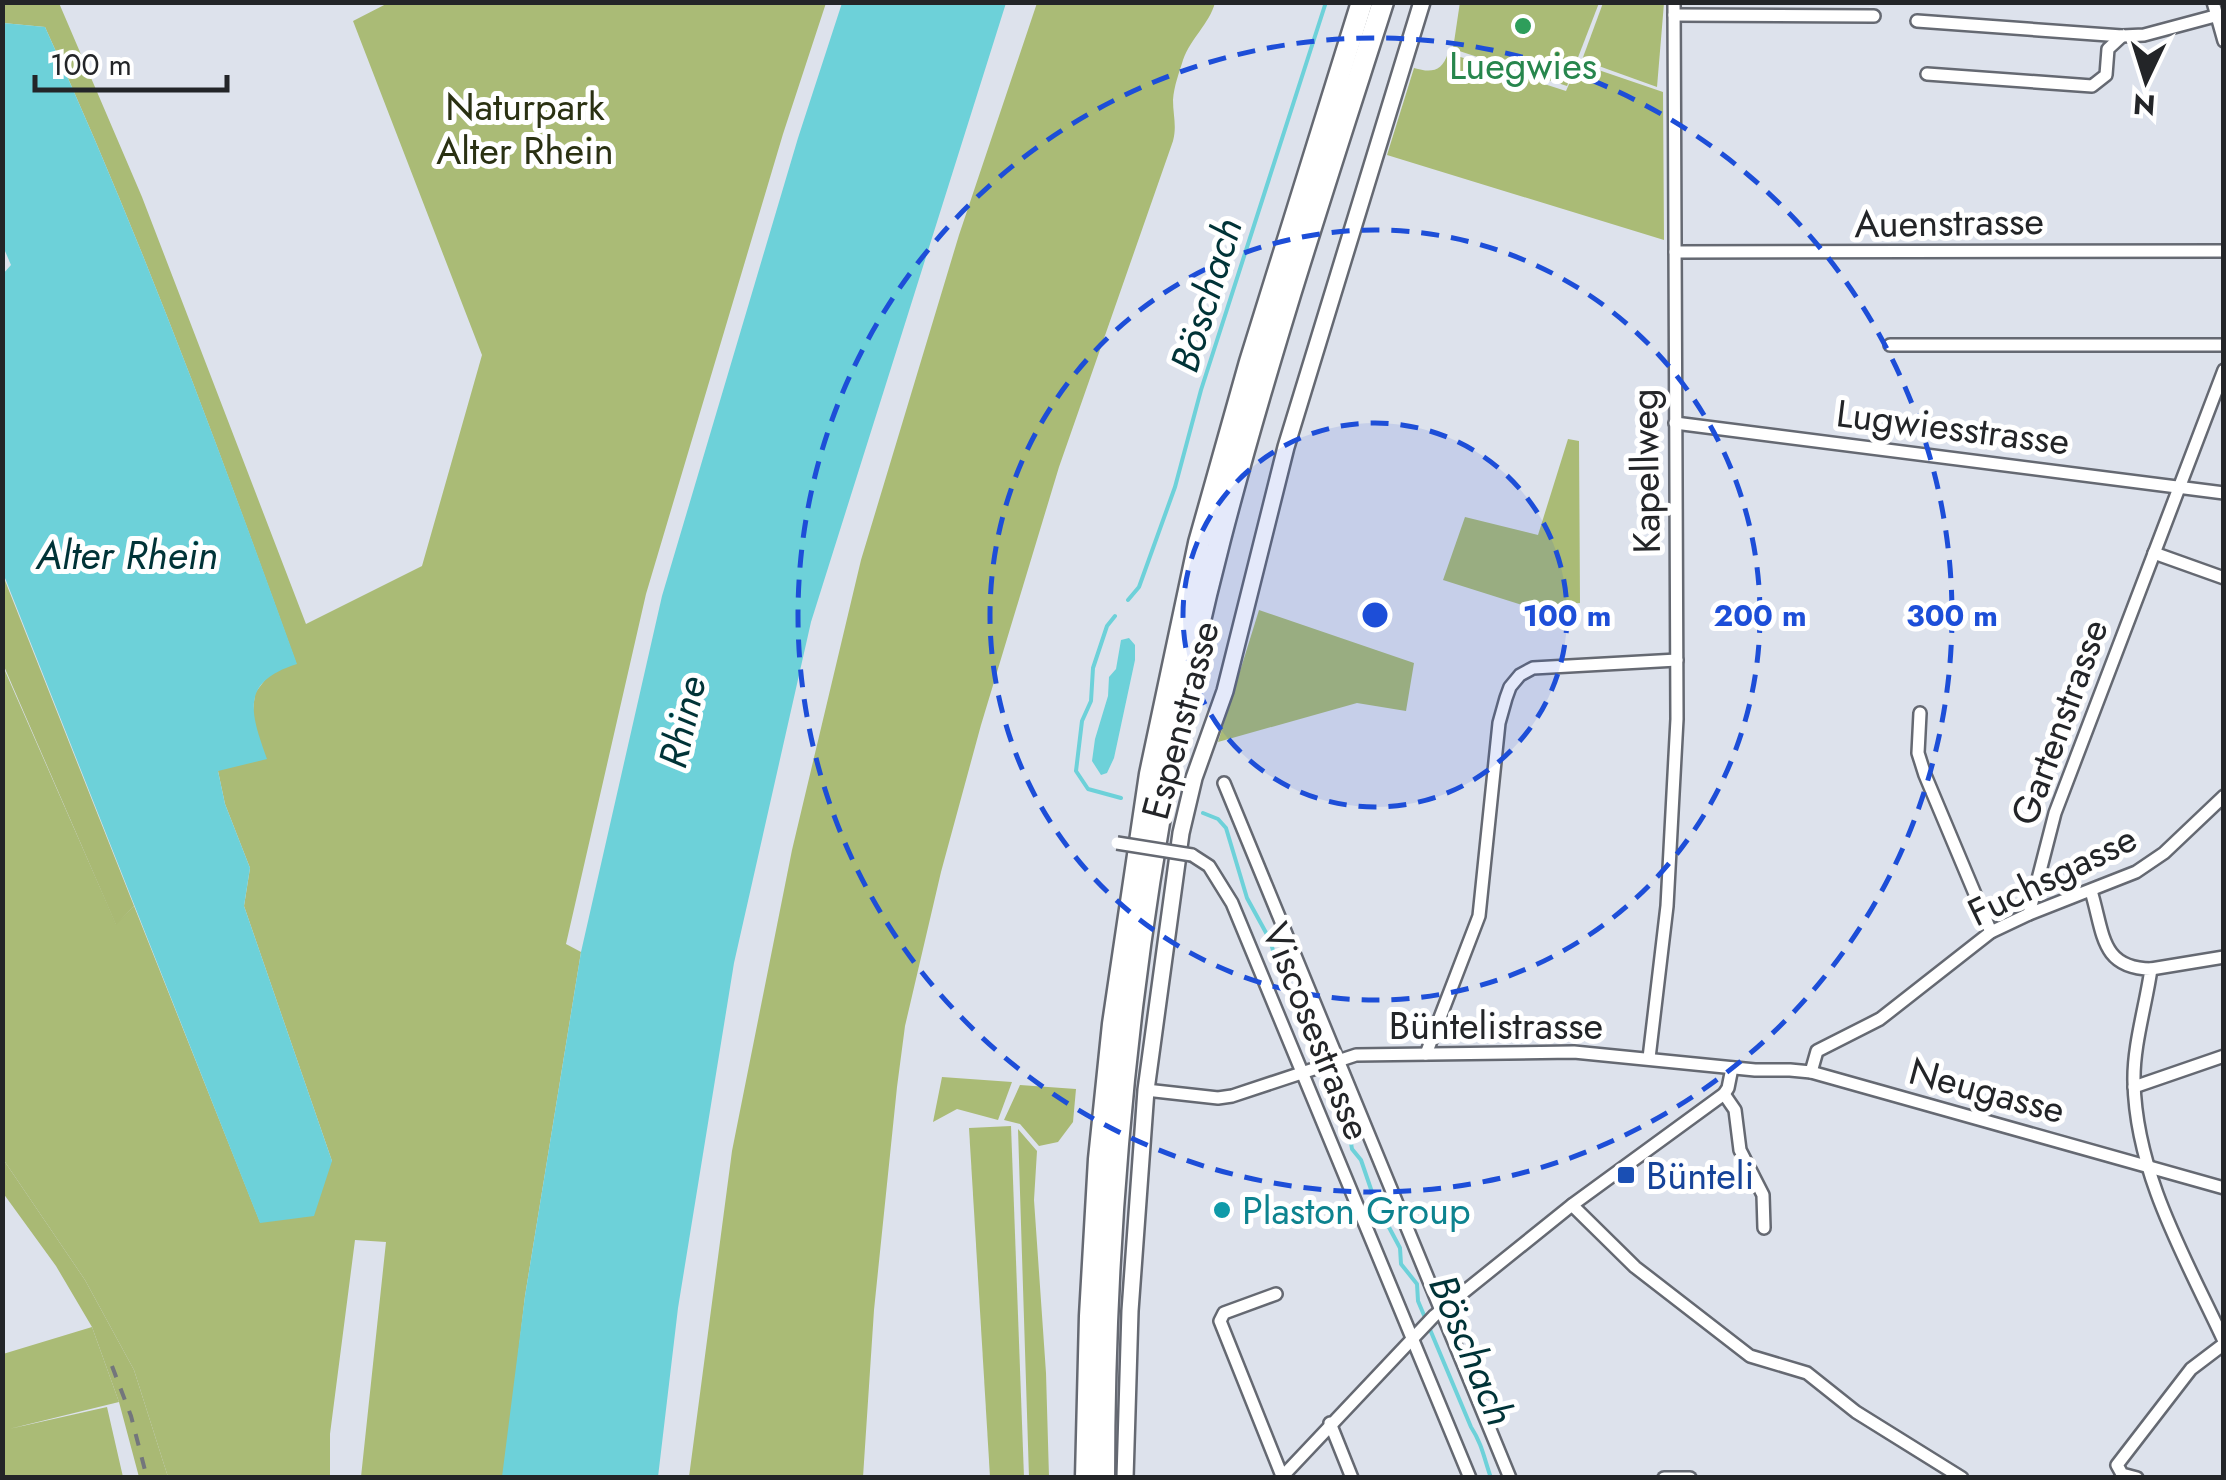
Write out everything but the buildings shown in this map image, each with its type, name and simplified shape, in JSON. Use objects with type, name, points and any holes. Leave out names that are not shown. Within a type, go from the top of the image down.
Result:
[{"type":"highway","points":[[1086,1478],[1099,1159],[1115,1007],[1150,774],[1199,543],[1250,362],[1362,2]]},
{"type":"highway","points":[[1104,1478],[1117,1158],[1140,959],[1168,780],[1220,542],[1316,212],[1383,2]]},
{"type":"street","name":"Espenstrasse","points":[[1125,1478],[1130,1310],[1146,1090],[1181,833],[1194,778],[1225,692],[1286,447],[1422,2]]},
{"type":"street","points":[[1674,9],[1874,16]]},
{"type":"street","name":"Kapellweg","points":[[1649,1058],[1672,841],[1677,660],[1674,9]]},
{"type":"street","points":[[1917,20],[2144,36],[2214,9],[2224,41]]},
{"type":"street","points":[[1927,74],[2092,86],[2106,76],[2108,49],[2122,36]]},
{"type":"street","name":"Auenstrasse","points":[[1676,252],[2224,250]]},
{"type":"street","points":[[1890,345],[2224,345]]},
{"type":"street","name":"Gartenstrasse","points":[[2029,914],[2055,814],[2224,370]]},
{"type":"street","name":"Lugwiesstrasse","points":[[1675,423],[2224,493]]},
{"type":"street","points":[[2154,553],[2224,578]]},
{"type":"street","points":[[1426,1054],[1479,916],[1500,723],[1510,687],[1533,668],[1677,660]]},
{"type":"street","points":[[1920,713],[1918,753],[1991,932]]},
{"type":"street","points":[[1224,784],[1340,1060],[1438,1314],[1510,1478]]},
{"type":"street","name":"Fuchsgasse","points":[[1811,1072],[1817,1051],[1880,1019],[1991,932],[2136,872],[2164,854],[2224,796]]},
{"type":"street","name":"Viscosestrasse","points":[[1117,844],[1192,855],[1209,866],[1232,902],[1470,1478]]},
{"type":"street","points":[[2091,891],[2110,952],[2119,963],[2131,968],[2152,968],[2224,957]]},
{"type":"street","points":[[2137,1478],[2122,1474],[2118,1465],[2191,1369],[2224,1343],[2160,1202],[2137,1120],[2134,1087],[2152,968]]},
{"type":"street","name":"Büntelistrasse","points":[[1146,1090],[1218,1098],[1306,1074],[1356,1055],[1574,1052],[1732,1068]]},
{"type":"street","points":[[2134,1087],[2224,1056]]},
{"type":"street","points":[[1276,1294],[1224,1313],[1220,1320],[1282,1477],[1438,1314],[1572,1205],[1724,1094],[1732,1068]]},
{"type":"street","name":"Neugasse","points":[[1732,1068],[1811,1072],[2224,1188]]},
{"type":"street","points":[[1724,1094],[1735,1110],[1740,1150],[1763,1195],[1764,1228]]},
{"type":"street","points":[[1572,1205],[1635,1267],[1750,1356],[1808,1373],[1856,1412],[1962,1478]]},
{"type":"street","points":[[1330,1424],[1352,1478]]},
{"type":"street","points":[[1664,1478],[1690,1478]]},
{"type":"green space","name":"Naturpark Alter Rhein","points":[[390,2],[826,3],[646,594],[566,944],[581,952],[525,1296],[504,1477],[361,1477],[386,1242],[355,1240],[330,1434],[330,1477],[168,1477],[134,1370],[85,1280],[3,1159],[2,664],[116,924],[134,906],[260,1222],[332,1161],[244,906],[250,868],[225,804],[218,771],[252,719],[255,693],[271,672],[296,663],[177,342],[80,105],[45,27],[3,23],[3,3],[59,3],[142,197],[306,624],[422,566],[482,355],[353,21]]},
{"type":"green space","name":"Luegwies","points":[[1460,2],[1599,3],[1567,86],[1453,49]]},
{"type":"green space","points":[[1037,3],[1215,3],[1186,52],[1178,75],[1173,100],[1173,141],[1059,467],[941,872],[905,1026],[897,1087],[874,1310],[863,1477],[689,1477],[732,1151],[792,850],[861,560],[959,235]]},
{"type":"green space","name":"Luegwies","points":[[1603,3],[1664,3],[1657,87],[1582,60]]},
{"type":"green space","points":[[1448,53],[1566,91],[1578,63],[1663,92],[1664,240],[1387,155],[1414,68],[1435,70]]},
{"type":"green space","points":[[1568,439],[1579,441],[1580,603],[1528,607],[1443,580],[1465,517],[1538,535]]},
{"type":"green space","points":[[2,573],[134,906],[116,925],[3,664]]},
{"type":"green space","points":[[1259,610],[1414,663],[1406,711],[1357,703],[1218,742]]},
{"type":"green space","points":[[942,1077],[1012,1082],[998,1120],[957,1109],[933,1122]]},
{"type":"green space","points":[[1020,1085],[1076,1089],[1073,1122],[1058,1142],[1039,1146],[1020,1124],[1004,1120]]},
{"type":"green space","points":[[1011,1126],[1024,1477],[990,1477],[969,1128]]},
{"type":"green space","points":[[1018,1129],[1037,1151],[1034,1200],[1049,1477],[1029,1477]]},
{"type":"green space","points":[[3,1159],[85,1280],[134,1370],[168,1477],[139,1477],[119,1402],[92,1327],[56,1266],[3,1193]]},
{"type":"green space","points":[[92,1327],[119,1402],[9,1429],[107,1407],[123,1477],[3,1477],[3,1354]]},
{"type":"water","name":"Rhine","points":[[842,3],[1006,3],[811,622],[734,963],[678,1308],[658,1477],[502,1477],[525,1296],[581,952],[662,596]]},
{"type":"water","name":"Alter Rhein","points":[[3,23],[45,27],[177,342],[297,664],[266,680],[254,701],[256,727],[267,759],[218,771],[225,804],[250,868],[244,906],[332,1161],[314,1216],[260,1223],[3,573],[2,275],[11,265],[2,244]]},
{"type":"water","points":[[1129,638],[1135,645],[1135,660],[1114,758],[1107,773],[1101,775],[1092,761],[1095,739],[1121,640]]},
{"type":"waterway","name":"Böschach","points":[[1128,600],[1139,587],[1175,487],[1201,390],[1326,2]]},
{"type":"waterway","name":"Böschach","points":[[1115,616],[1107,626],[1093,668],[1091,701],[1082,721],[1076,771],[1088,789],[1121,798]]},
{"type":"waterway","name":"Böschach","points":[[1203,813],[1218,819],[1226,828],[1247,898],[1270,940],[1317,1055]]},
{"type":"waterway","name":"Böschach","points":[[1328,1080],[1347,1120],[1352,1149],[1361,1160],[1375,1201],[1400,1248],[1401,1264],[1417,1284],[1418,1301],[1491,1478]]},
{"type":"railway","points":[[112,1366],[131,1416],[147,1478]]},
{"type":"place","name":"Luegwies","points":[[1523,26]]},
{"type":"place","name":"Bünteli","points":[[1626,1175]]},
{"type":"place","name":"Plaston Group","points":[[1222,1210]]}]
